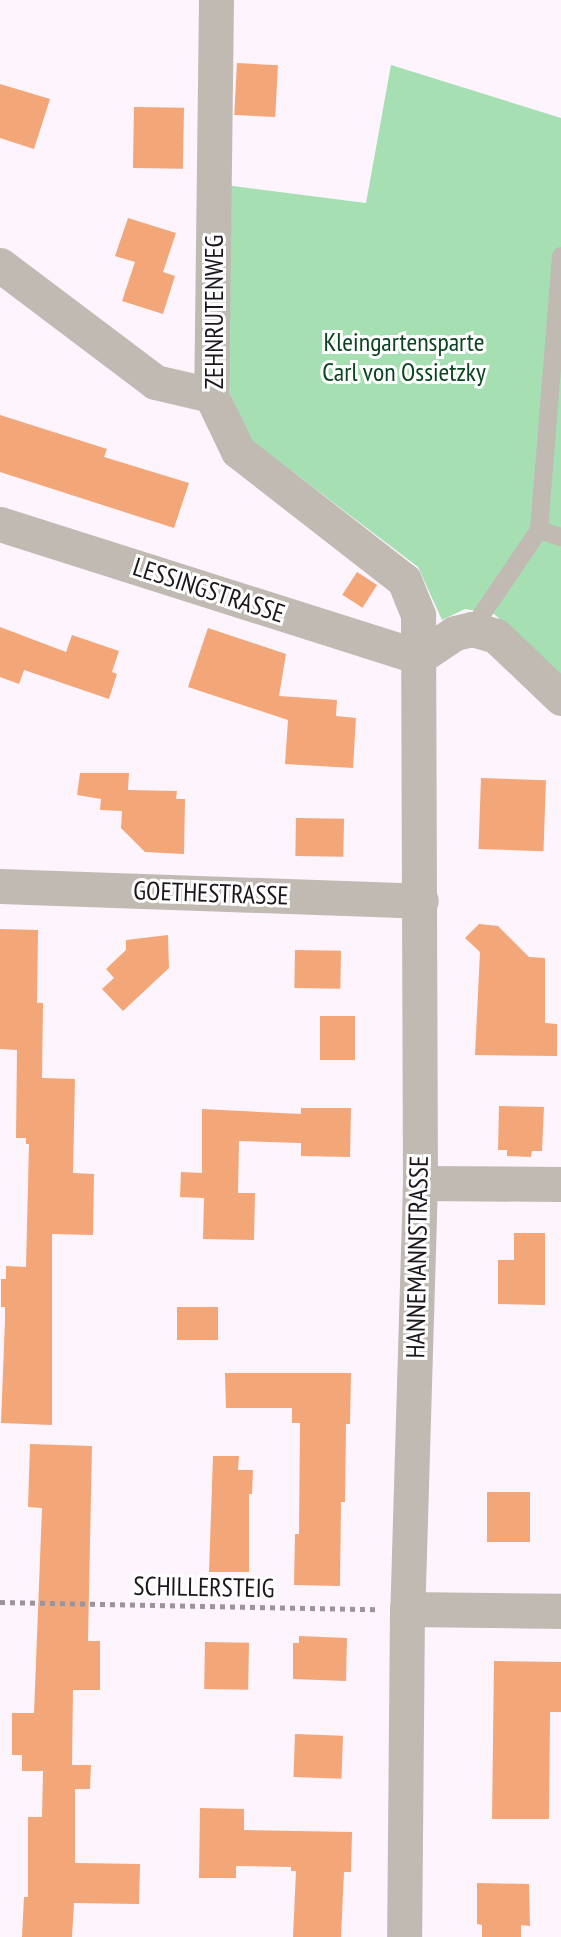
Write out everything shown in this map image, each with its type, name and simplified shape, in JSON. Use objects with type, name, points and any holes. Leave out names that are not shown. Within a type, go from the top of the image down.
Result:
[{"type":"street","name":"ZEHNRUTENWEG","points":[[216,0],[211,395],[238,452],[404,580]]},
{"type":"street","points":[[0,265],[155,382],[211,395]]},
{"type":"street","name":"LESSINGSTRASSE","points":[[0,524],[419,657]]},
{"type":"street","name":"HANNEMANNSTRASSE","points":[[404,580],[418,615],[421,901],[420,1183],[407,1609],[404,1937]]},
{"type":"street","points":[[419,657],[455,633],[472,629],[496,636],[561,698]]},
{"type":"street","name":"GOETHESTRASSE","points":[[0,886],[421,901]]},
{"type":"street","points":[[420,1183],[561,1184]]},
{"type":"street","points":[[407,1609],[561,1611]]},
{"type":"lane","points":[[472,629],[539,530],[561,256]]},
{"type":"lane","points":[[539,530],[561,537]]},
{"type":"path","name":"SCHILLERSTEIG","points":[[0,1602],[407,1609]]},
{"type":"green space","name":"Kleingartensparte Carl von Ossietzky","points":[[391,65],[561,118],[561,676],[494,614],[465,609],[442,620],[418,567],[251,440],[228,389],[225,185],[366,203]]},
{"type":"building","points":[[237,63],[278,65],[275,117],[234,115]]},
{"type":"building","points":[[0,84],[50,99],[34,149],[0,138]]},
{"type":"building","points":[[134,107],[184,108],[183,169],[133,168]]},
{"type":"building","points":[[128,218],[176,233],[163,272],[175,276],[163,314],[122,301],[135,262],[115,256]]},
{"type":"building","points":[[0,415],[107,449],[104,457],[189,483],[174,528],[0,472]]},
{"type":"building","points":[[357,572],[377,585],[362,608],[342,595]]},
{"type":"building","points":[[0,627],[66,652],[72,635],[119,651],[112,672],[117,674],[109,699],[24,670],[19,684],[0,677]]},
{"type":"building","points":[[208,628],[286,654],[279,696],[337,700],[336,716],[356,718],[353,768],[285,764],[288,720],[188,687]]},
{"type":"building","points":[[80,773],[129,773],[128,790],[177,791],[176,799],[185,799],[184,854],[145,852],[121,828],[122,811],[100,810],[101,799],[77,795]]},
{"type":"building","points":[[481,778],[546,780],[543,851],[479,849]]},
{"type":"building","points":[[296,818],[344,819],[343,857],[295,856]]},
{"type":"building","points":[[479,924],[498,926],[529,957],[545,958],[545,1023],[557,1024],[557,1056],[475,1055],[480,952],[465,938]]},
{"type":"building","points":[[0,929],[38,930],[37,1003],[43,1003],[42,1078],[75,1079],[73,1173],[94,1174],[93,1235],[52,1234],[52,1425],[1,1423],[5,1307],[1,1307],[1,1279],[6,1279],[6,1266],[26,1267],[29,1144],[26,1144],[26,1138],[16,1138],[17,1050],[0,1049]]},
{"type":"building","points":[[168,935],[169,968],[123,1011],[102,989],[114,978],[106,969],[126,950],[126,940]]},
{"type":"building","points":[[295,950],[341,951],[340,989],[294,988]]},
{"type":"building","points":[[320,1016],[355,1016],[355,1060],[320,1060]]},
{"type":"building","points":[[499,1106],[544,1107],[542,1151],[532,1151],[531,1157],[507,1156],[507,1150],[498,1150]]},
{"type":"building","points":[[301,1108],[351,1108],[350,1157],[301,1156],[301,1143],[239,1141],[238,1193],[255,1193],[254,1240],[203,1239],[204,1198],[180,1197],[181,1172],[202,1173],[202,1109],[301,1114]]},
{"type":"building","points":[[514,1233],[545,1233],[545,1305],[498,1304],[498,1260],[514,1260]]},
{"type":"building","points":[[177,1307],[218,1307],[218,1340],[177,1340]]},
{"type":"building","points":[[225,1373],[351,1373],[350,1424],[346,1424],[345,1502],[341,1502],[340,1586],[294,1585],[295,1534],[299,1534],[300,1423],[292,1423],[292,1408],[226,1408]]},
{"type":"building","points":[[30,1444],[92,1446],[88,1641],[100,1641],[100,1690],[73,1690],[72,1765],[91,1765],[90,1789],[75,1789],[75,1863],[140,1864],[139,1904],[74,1903],[72,1937],[22,1937],[24,1897],[28,1897],[28,1817],[42,1817],[43,1771],[22,1771],[22,1755],[12,1755],[12,1713],[34,1713],[42,1508],[28,1507]]},
{"type":"building","points":[[213,1456],[239,1456],[238,1470],[253,1470],[252,1494],[249,1494],[249,1572],[209,1572]]},
{"type":"building","points":[[487,1492],[530,1492],[530,1542],[487,1542]]},
{"type":"building","points":[[299,1636],[347,1638],[346,1681],[293,1679],[293,1643],[299,1643]]},
{"type":"building","points":[[205,1642],[249,1643],[248,1690],[204,1689]]},
{"type":"building","points":[[494,1661],[561,1662],[561,1712],[550,1712],[549,1819],[492,1819]]},
{"type":"building","points":[[295,1734],[343,1736],[341,1779],[293,1777]]},
{"type":"building","points":[[200,1808],[244,1809],[244,1830],[352,1832],[351,1872],[344,1872],[341,1937],[293,1937],[296,1871],[291,1871],[291,1867],[236,1866],[236,1878],[199,1878]]},
{"type":"building","points":[[477,1883],[529,1884],[530,1926],[521,1925],[521,1937],[482,1937],[482,1925],[477,1924]]}]
